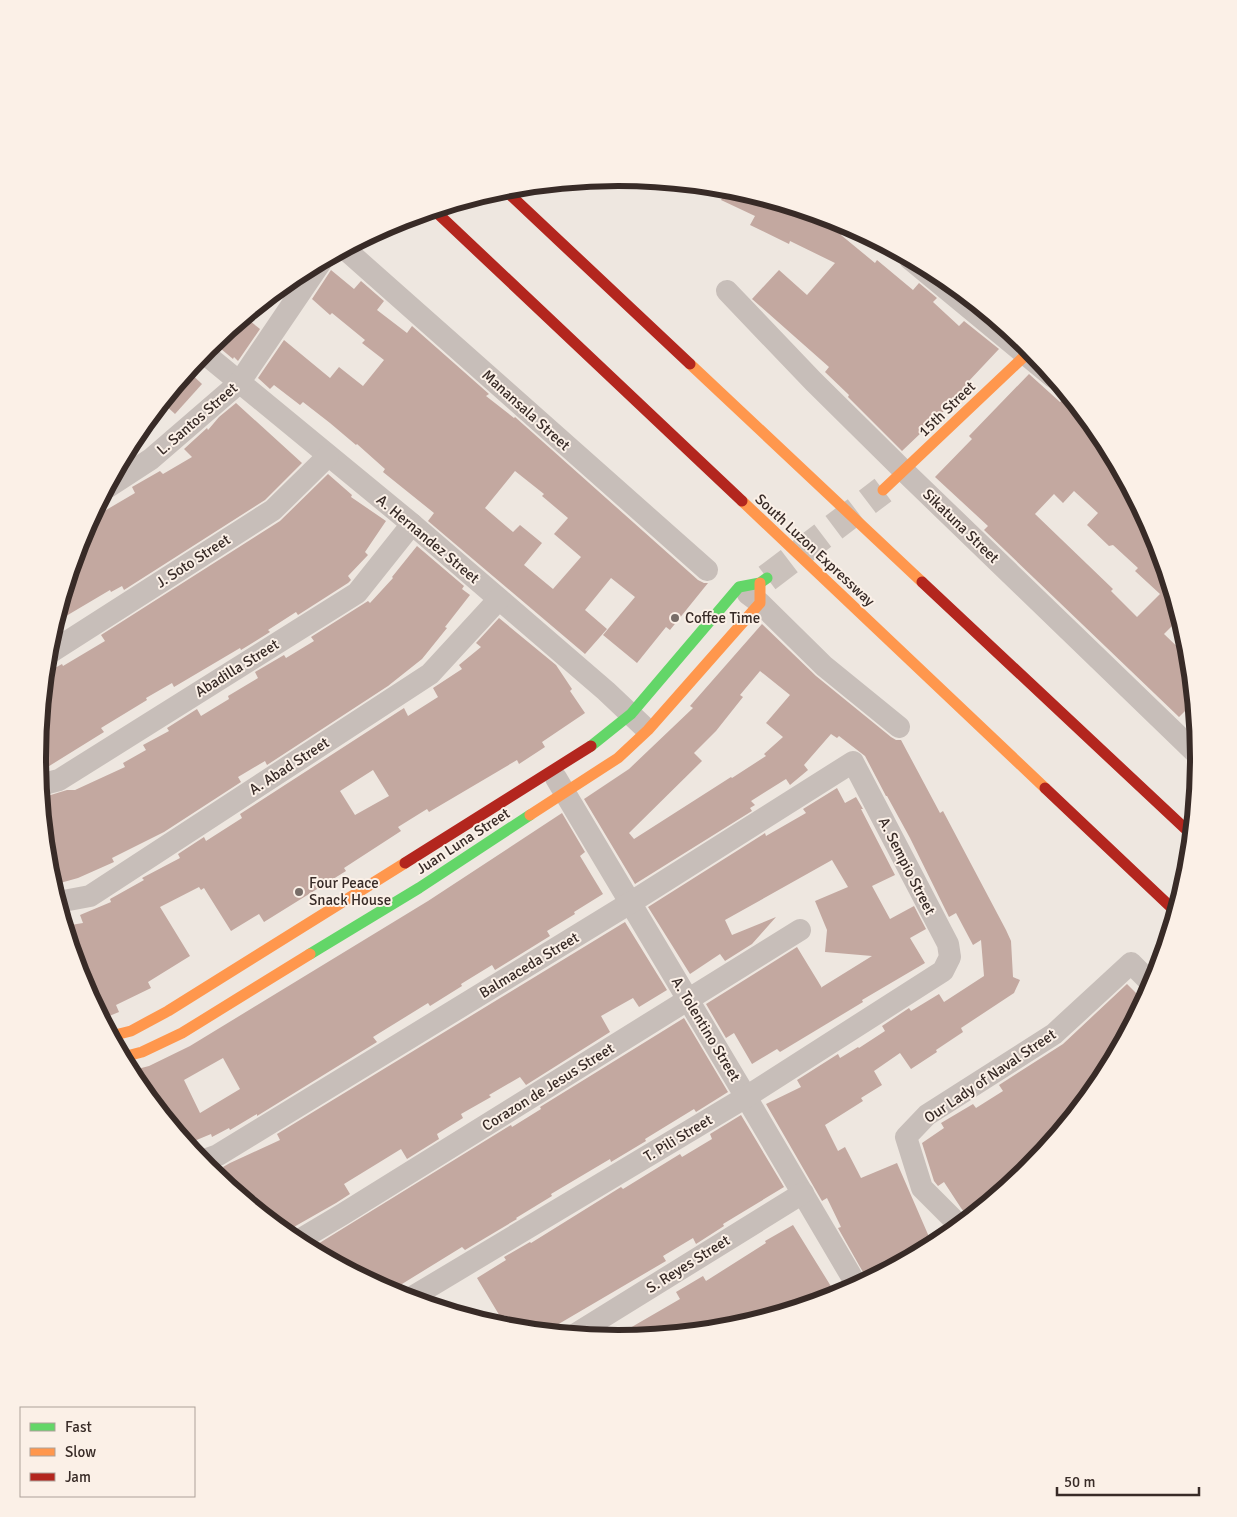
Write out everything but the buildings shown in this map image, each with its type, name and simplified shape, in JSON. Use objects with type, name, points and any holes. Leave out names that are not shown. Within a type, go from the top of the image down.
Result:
[{"type":"main road","points":[[512,196],[1186,830]]},
{"type":"main road","name":"South Luzon Expressway","points":[[440,215],[1171,907]]},
{"type":"main road","name":"15th Street","points":[[883,490],[1024,355]]},
{"type":"main road","name":"Juan Luna Street","points":[[127,1051],[168,1011],[593,745],[631,714],[756,588]]},
{"type":"main road","name":"Juan Luna Street","points":[[119,1038],[136,1041],[182,1033],[419,888],[618,758],[648,730],[756,588]]},
{"type":"street","name":"Manansala Street","points":[[350,253],[707,570]]},
{"type":"street","name":"L. Santos Street","points":[[119,480],[151,459],[239,383],[311,276]]},
{"type":"street","name":"Sikatuna Street","points":[[727,291],[813,381],[904,471],[1191,741]]},
{"type":"street","name":"A. Hernandez Street","points":[[210,358],[412,524],[606,691],[648,730]]},
{"type":"street","name":"J. Soto Street","points":[[57,648],[273,510],[328,456]]},
{"type":"street","name":"Abadilla Street","points":[[47,783],[58,780],[356,593],[412,524]]},
{"type":"street","points":[[756,588],[824,666],[899,727]]},
{"type":"street","name":"A. Abad Street","points":[[64,901],[90,896],[430,674],[498,599]]},
{"type":"street","name":"Balmaceda Street","points":[[209,1158],[218,1155],[630,903],[853,762]]},
{"type":"street","name":"A. Sempio Street","points":[[853,762],[948,944],[950,957],[943,971]]},
{"type":"street","name":"A. Tolentino Street","points":[[552,772],[854,1280]]},
{"type":"street","name":"Corazon de Jesus Street","points":[[305,1237],[800,930]]},
{"type":"street","name":"Our Lady of Naval Street","points":[[955,1221],[922,1188],[906,1137],[927,1115],[1054,1034],[1131,963],[1146,978]]},
{"type":"street","name":"T. Pili Street","points":[[418,1294],[746,1097],[943,971]]},
{"type":"street","name":"S. Reyes Street","points":[[582,1330],[803,1193]]},
{"type":"tunnel","points":[[767,578],[883,490]]},
{"type":"traffic: fast","points":[[591,746],[631,714],[739,587],[760,583],[767,578]]},
{"type":"traffic: fast","points":[[310,954],[419,888],[530,815]]},
{"type":"traffic: slow","points":[[883,490],[1025,356]]},
{"type":"traffic: slow","points":[[690,364],[922,582]]},
{"type":"traffic: slow","points":[[742,501],[1045,788]]},
{"type":"traffic: slow","points":[[530,815],[618,758],[648,730],[760,603],[760,583]]},
{"type":"traffic: slow","points":[[117,1034],[131,1031],[168,1011],[405,863]]},
{"type":"traffic: slow","points":[[130,1055],[142,1052],[182,1033],[310,954]]},
{"type":"traffic: jam","points":[[512,196],[690,364]]},
{"type":"traffic: jam","points":[[440,215],[742,501]]},
{"type":"traffic: jam","points":[[922,582],[1186,830]]},
{"type":"traffic: jam","points":[[405,863],[591,746]]},
{"type":"traffic: jam","points":[[1045,788],[1171,907]]},
{"type":"place","name":"Coffee Time","points":[[675,618]]},
{"type":"place","name":"Four Peace Snack House","points":[[299,892]]}]
